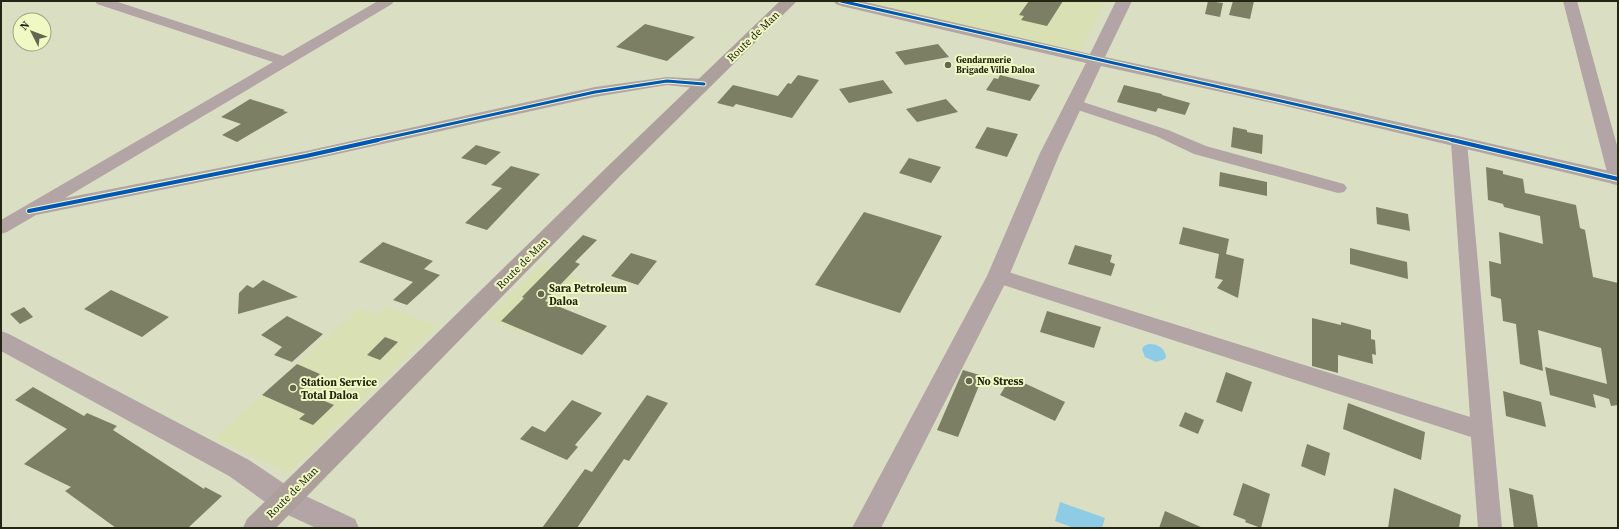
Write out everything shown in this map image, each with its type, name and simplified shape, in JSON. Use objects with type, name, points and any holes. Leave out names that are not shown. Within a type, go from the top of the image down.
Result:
[{"type":"highway","name":"Route de Man","points":[[256,528],[609,177],[789,1]]},
{"type":"street","points":[[102,1],[284,61]]},
{"type":"street","points":[[1,228],[387,1]]},
{"type":"street","points":[[842,1],[1096,60],[1281,100],[1618,179],[1570,1]]},
{"type":"street","points":[[866,528],[998,276],[1050,153],[1124,1]]},
{"type":"street","points":[[29,211],[306,156],[595,92],[667,81],[704,84]]},
{"type":"street","points":[[1074,104],[1162,133],[1200,150],[1338,188]]},
{"type":"street","points":[[1459,142],[1490,528]]},
{"type":"street","points":[[998,276],[1483,431]]},
{"type":"street","points":[[1,340],[239,468],[285,500],[345,528]]},
{"type":"shaded area","points":[[860,1],[1105,1],[1080,52]]},
{"type":"shaded area","points":[[543,263],[580,278],[525,335],[486,318]]},
{"type":"shaded area","points":[[386,306],[437,326],[289,473],[215,438],[359,308],[377,315]]},
{"type":"water","points":[[1149,344],[1157,345],[1162,348],[1166,356],[1165,359],[1156,362],[1145,357],[1142,349],[1144,346]]},
{"type":"water","points":[[1060,502],[1105,518],[1102,528],[1074,528],[1055,521]]},
{"type":"building","points":[[1029,1],[1063,1],[1047,26],[1021,20],[1024,16],[1019,15]]},
{"type":"building","points":[[1208,1],[1223,3],[1220,17],[1205,14]]},
{"type":"building","points":[[1233,1],[1254,1],[1250,19],[1229,15]]},
{"type":"building","points":[[645,24],[695,37],[667,61],[616,47]]},
{"type":"building","points":[[938,44],[949,57],[905,65],[895,52]]},
{"type":"building","points":[[798,75],[819,80],[792,118],[736,104],[733,107],[717,103],[733,85],[778,96],[788,83],[791,84]]},
{"type":"building","points":[[1000,75],[1040,85],[1030,101],[986,90],[994,78],[998,79]]},
{"type":"building","points":[[883,80],[893,93],[849,103],[839,89]]},
{"type":"building","points":[[1124,85],[1162,94],[1190,103],[1185,115],[1158,108],[1156,112],[1117,102]]},
{"type":"building","points":[[250,99],[288,112],[237,142],[222,135],[241,124],[221,117]]},
{"type":"building","points":[[946,99],[958,112],[917,122],[906,109]]},
{"type":"building","points":[[987,127],[1018,134],[1007,157],[975,148]]},
{"type":"building","points":[[1233,127],[1247,130],[1247,132],[1263,135],[1262,154],[1231,147]]},
{"type":"building","points":[[476,145],[501,152],[486,165],[461,158]]},
{"type":"building","points":[[909,158],[941,167],[931,183],[899,173]]},
{"type":"building","points":[[511,166],[540,174],[487,230],[465,223],[502,188],[491,185]]},
{"type":"building","points":[[1486,167],[1503,171],[1503,174],[1523,179],[1525,193],[1576,205],[1580,228],[1585,230],[1593,277],[1618,283],[1618,405],[1611,406],[1609,399],[1593,394],[1596,408],[1550,395],[1545,367],[1607,384],[1601,348],[1538,330],[1543,371],[1520,364],[1516,324],[1503,321],[1501,299],[1491,296],[1489,261],[1501,264],[1499,232],[1543,244],[1540,216],[1504,207],[1503,204],[1488,200]]},
{"type":"building","points":[[1220,172],[1267,182],[1267,196],[1219,186]]},
{"type":"building","points":[[1376,207],[1408,214],[1410,231],[1377,224]]},
{"type":"building","points":[[864,212],[942,236],[900,313],[815,285]]},
{"type":"building","points":[[1183,227],[1229,239],[1226,254],[1244,259],[1238,298],[1217,288],[1223,280],[1215,278],[1219,254],[1179,244]]},
{"type":"building","points":[[583,235],[597,240],[575,262],[580,264],[545,301],[607,326],[582,355],[501,321],[524,298],[522,297]]},
{"type":"building","points":[[383,242],[433,261],[424,269],[440,275],[407,305],[393,300],[413,282],[359,262]]},
{"type":"building","points":[[1075,245],[1112,255],[1110,262],[1115,264],[1111,276],[1068,264]]},
{"type":"building","points":[[1350,248],[1407,262],[1408,279],[1350,264]]},
{"type":"building","points":[[631,253],[657,261],[638,285],[611,276]]},
{"type":"building","points":[[263,280],[298,297],[238,314],[239,293],[247,285],[253,288]]},
{"type":"building","points":[[111,290],[169,317],[142,337],[84,309]]},
{"type":"building","points":[[24,307],[33,317],[20,324],[10,314]]},
{"type":"building","points":[[1047,311],[1101,327],[1094,348],[1040,332]]},
{"type":"building","points":[[287,316],[323,334],[292,362],[274,355],[282,347],[261,335]]},
{"type":"building","points":[[1312,318],[1341,325],[1341,322],[1371,330],[1371,339],[1375,340],[1376,355],[1372,354],[1373,364],[1338,355],[1338,373],[1312,366]]},
{"type":"building","points":[[385,337],[398,342],[380,360],[367,355]]},
{"type":"building","points":[[297,364],[320,374],[301,391],[334,405],[313,425],[299,419],[305,414],[262,395]]},
{"type":"building","points":[[963,370],[983,376],[958,437],[937,430]]},
{"type":"building","points":[[1226,372],[1252,382],[1242,412],[1216,402]]},
{"type":"building","points":[[1011,377],[1065,402],[1055,421],[1000,395]]},
{"type":"building","points":[[33,387],[84,416],[87,413],[117,426],[113,430],[204,489],[205,487],[222,496],[188,528],[116,528],[65,491],[71,487],[24,464],[67,429],[15,400]]},
{"type":"building","points":[[1503,391],[1541,402],[1546,427],[1506,416]]},
{"type":"building","points":[[647,395],[668,403],[629,461],[624,459],[577,528],[542,528],[585,469],[592,472]]},
{"type":"building","points":[[572,400],[602,413],[575,445],[578,447],[567,460],[520,439],[532,426],[545,432]]},
{"type":"building","points":[[1348,403],[1425,432],[1421,460],[1343,429]]},
{"type":"building","points":[[1185,412],[1204,420],[1198,434],[1179,426]]},
{"type":"building","points":[[1307,444],[1330,453],[1325,476],[1301,466]]},
{"type":"building","points":[[1243,483],[1270,494],[1261,528],[1245,522],[1246,520],[1233,515]]},
{"type":"building","points":[[1394,488],[1461,515],[1459,528],[1388,528]]},
{"type":"building","points":[[1509,488],[1533,495],[1538,528],[1514,528]]},
{"type":"building","points":[[1165,511],[1203,528],[1159,528]]},
{"type":"cycle path","points":[[841,1],[1096,60],[1281,100],[1618,179]]},
{"type":"cycle path","points":[[29,211],[306,156],[595,92],[667,81],[704,84]]},
{"type":"place","name":"Gendarmerie Brigade Ville Daloa","points":[[948,65]]},
{"type":"place","name":"Sara Petroleum Daloa","points":[[541,294]]},
{"type":"place","name":"No Stress","points":[[969,381]]},
{"type":"place","name":"Station Service Total Daloa","points":[[293,388]]}]
